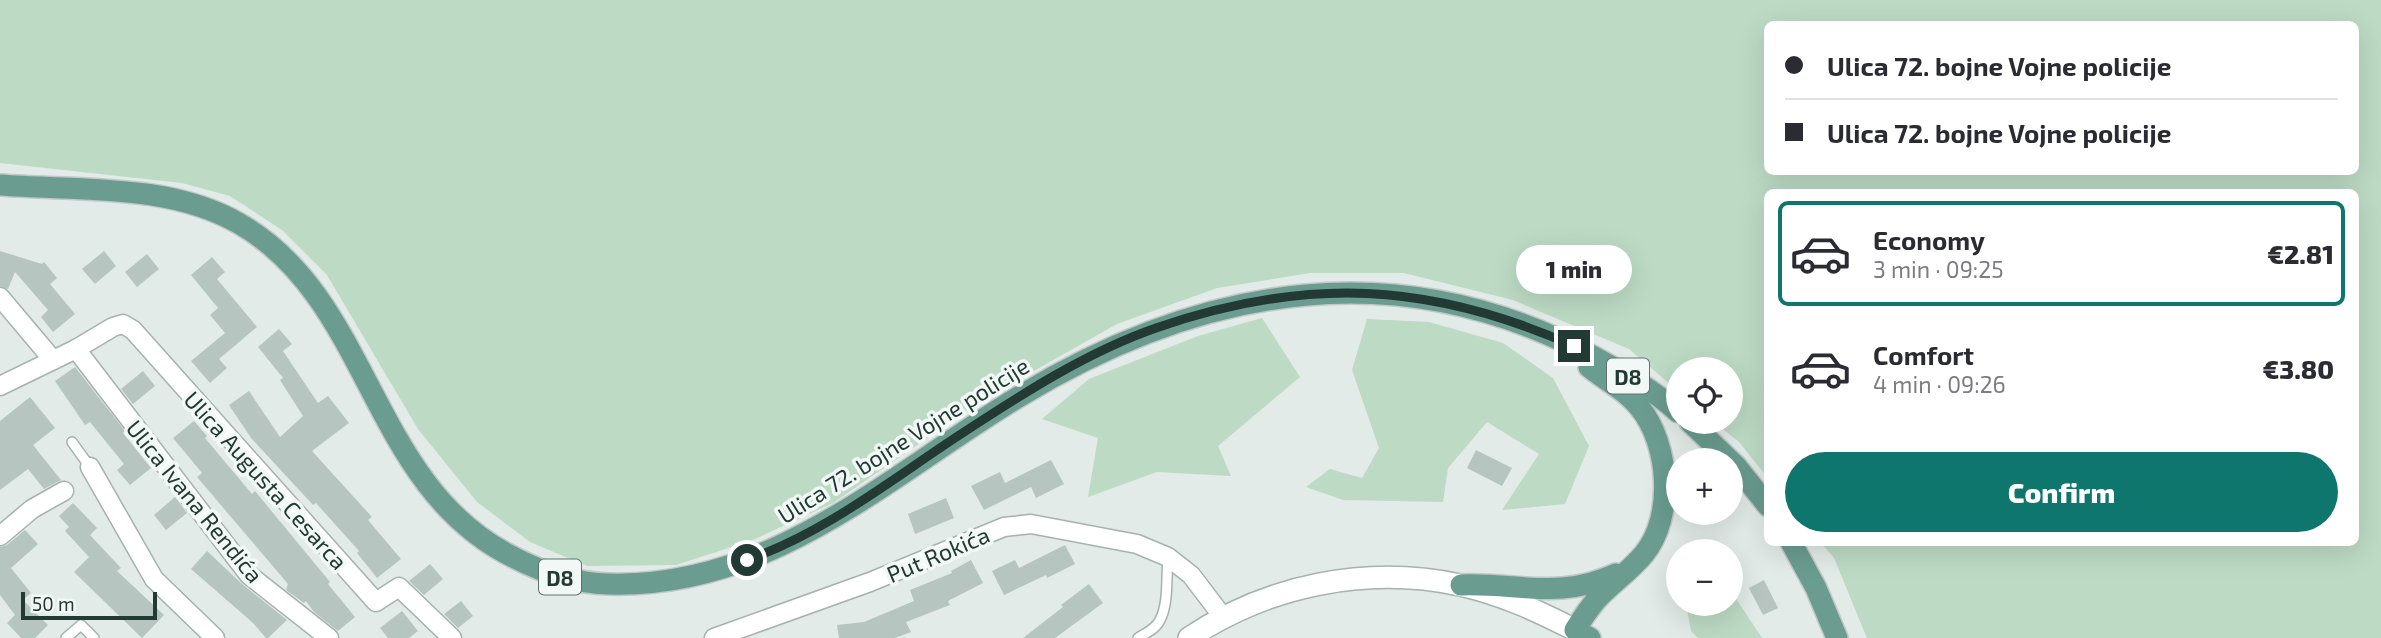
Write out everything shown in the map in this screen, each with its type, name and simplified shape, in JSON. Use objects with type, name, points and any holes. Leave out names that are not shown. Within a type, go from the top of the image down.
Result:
[{"type":"main road","name":"Ulica 72. bojne Vojne policije","points":[[0,185],[109,191],[172,199],[206,208],[237,222],[281,254],[310,287],[339,332],[398,442],[419,476],[444,507],[472,533],[498,550],[533,567],[571,580],[608,584],[652,582],[706,574],[767,553],[824,524],[1021,396],[1091,357],[1155,328],[1227,308],[1294,295],[1384,293],[1434,300],[1490,314],[1531,327],[1574,346],[1633,379],[1666,402]]},
{"type":"main road","points":[[1574,346],[1583,362],[1622,390],[1639,406],[1653,427],[1662,457],[1665,485],[1661,513],[1646,552],[1597,599],[1579,635]]},
{"type":"main road","points":[[1703,434],[1736,466],[1764,501]]},
{"type":"main road","points":[[1793,546],[1816,588],[1837,638]]},
{"type":"main road","points":[[1461,585],[1569,589],[1588,586],[1631,568]]},
{"type":"street","points":[[0,297],[53,360]]},
{"type":"street","name":"Ulica Augusta Cesarca","points":[[76,349],[113,327],[123,324],[133,330],[376,602],[399,587],[452,638]]},
{"type":"street","points":[[0,386],[76,349]]},
{"type":"street","name":"Ulica Ivana Rendića","points":[[76,349],[249,575],[329,638]]},
{"type":"street","points":[[90,467],[154,579],[215,638]]},
{"type":"street","points":[[0,536],[32,509],[64,491]]},
{"type":"street","name":"Put Rokića","points":[[714,638],[870,582],[1004,527],[1031,524],[1136,544],[1168,557],[1191,575],[1223,617]]},
{"type":"street","points":[[1189,638],[1223,617],[1272,596],[1339,580],[1401,579],[1461,585],[1537,610],[1579,635]]},
{"type":"lane","points":[[72,442],[90,467]]},
{"type":"lane","points":[[1138,638],[1152,630],[1160,621],[1164,608],[1168,557]]},
{"type":"lane","points":[[66,638],[81,625],[94,638]]},
{"type":"green space","points":[[0,0],[2381,0],[2381,638],[1867,638],[1834,558],[1824,546],[2359,546],[2359,189],[1764,189],[1764,473],[1739,442],[1729,434],[1743,434],[1743,357],[1666,357],[1666,381],[1629,349],[1513,300],[1404,273],[1310,273],[1217,288],[1117,324],[984,399],[833,503],[753,540],[676,565],[587,566],[530,542],[477,502],[418,429],[327,275],[282,230],[230,196],[182,183],[0,163]]},
{"type":"green space","points":[[1262,318],[1300,377],[1218,446],[1231,476],[1157,472],[1088,497],[1098,438],[1042,419],[1089,379],[1198,336]]},
{"type":"green space","points":[[1367,319],[1429,322],[1503,343],[1553,378],[1589,446],[1565,504],[1502,510],[1539,454],[1487,422],[1448,468],[1443,502],[1343,500],[1306,487],[1330,469],[1362,478],[1379,448],[1352,370]]},
{"type":"green space","points":[[1743,609],[1762,638],[1698,638],[1691,631],[1688,616],[1743,616]]},
{"type":"building","points":[[0,251],[42,264],[44,262],[57,278],[50,284],[75,314],[53,332],[41,317],[48,310],[15,272],[8,289],[0,286]]},
{"type":"building","points":[[104,251],[116,266],[95,284],[82,269]]},
{"type":"building","points":[[147,254],[159,269],[137,287],[125,272]]},
{"type":"building","points":[[212,257],[225,272],[217,279],[257,327],[219,359],[227,368],[210,383],[191,361],[225,333],[210,315],[218,308],[191,275]]},
{"type":"building","points":[[279,329],[292,344],[283,351],[318,403],[328,396],[349,423],[312,451],[372,517],[368,520],[401,559],[377,578],[357,553],[359,551],[316,503],[313,505],[251,438],[229,405],[249,391],[280,437],[303,416],[280,380],[283,378],[258,347]]},
{"type":"building","points":[[75,367],[151,468],[130,485],[117,470],[124,464],[90,422],[85,425],[55,381]]},
{"type":"building","points":[[143,371],[155,386],[133,404],[121,389]]},
{"type":"building","points":[[30,397],[55,428],[33,445],[61,480],[44,489],[28,469],[0,490],[0,421]]},
{"type":"building","points":[[194,421],[252,494],[255,491],[330,582],[328,584],[355,617],[338,631],[314,612],[306,601],[304,603],[286,590],[288,584],[197,477],[202,473],[173,438]]},
{"type":"building","points":[[1476,450],[1512,468],[1502,486],[1467,468]]},
{"type":"building","points":[[1051,460],[1064,484],[1036,498],[1031,487],[984,510],[971,486],[1000,472],[1005,483]]},
{"type":"building","points":[[175,497],[187,513],[166,530],[154,515]]},
{"type":"building","points":[[946,498],[954,518],[915,534],[908,514]]},
{"type":"building","points":[[73,503],[97,528],[90,535],[121,568],[117,571],[164,615],[142,638],[74,572],[89,557],[65,531],[69,527],[59,516]]},
{"type":"building","points":[[25,530],[38,544],[11,568],[31,593],[23,600],[48,625],[35,638],[21,638],[7,623],[15,615],[0,595],[0,547],[7,545]]},
{"type":"building","points":[[1065,545],[1075,564],[1004,595],[992,571],[1015,560],[1019,568]]},
{"type":"building","points":[[207,551],[242,584],[287,620],[268,638],[191,569]]},
{"type":"building","points":[[971,560],[983,583],[948,601],[950,605],[906,622],[911,632],[895,638],[839,638],[837,625],[864,622],[914,601],[910,590],[952,573],[951,571]]},
{"type":"building","points":[[430,564],[443,579],[424,595],[409,581]]},
{"type":"building","points":[[1764,580],[1778,608],[1763,615],[1749,588]]},
{"type":"building","points":[[1089,584],[1103,603],[1055,638],[1023,638],[1063,607],[1061,605]]},
{"type":"building","points":[[461,601],[473,616],[458,628],[444,614]]},
{"type":"building","points":[[402,611],[418,631],[409,638],[388,638],[380,628]]},
{"type":"route","points":[[747,560],[767,553],[824,524],[957,436],[1091,357],[1155,328],[1227,308],[1294,295],[1384,293],[1434,300],[1490,314],[1531,327],[1574,346]]}]
